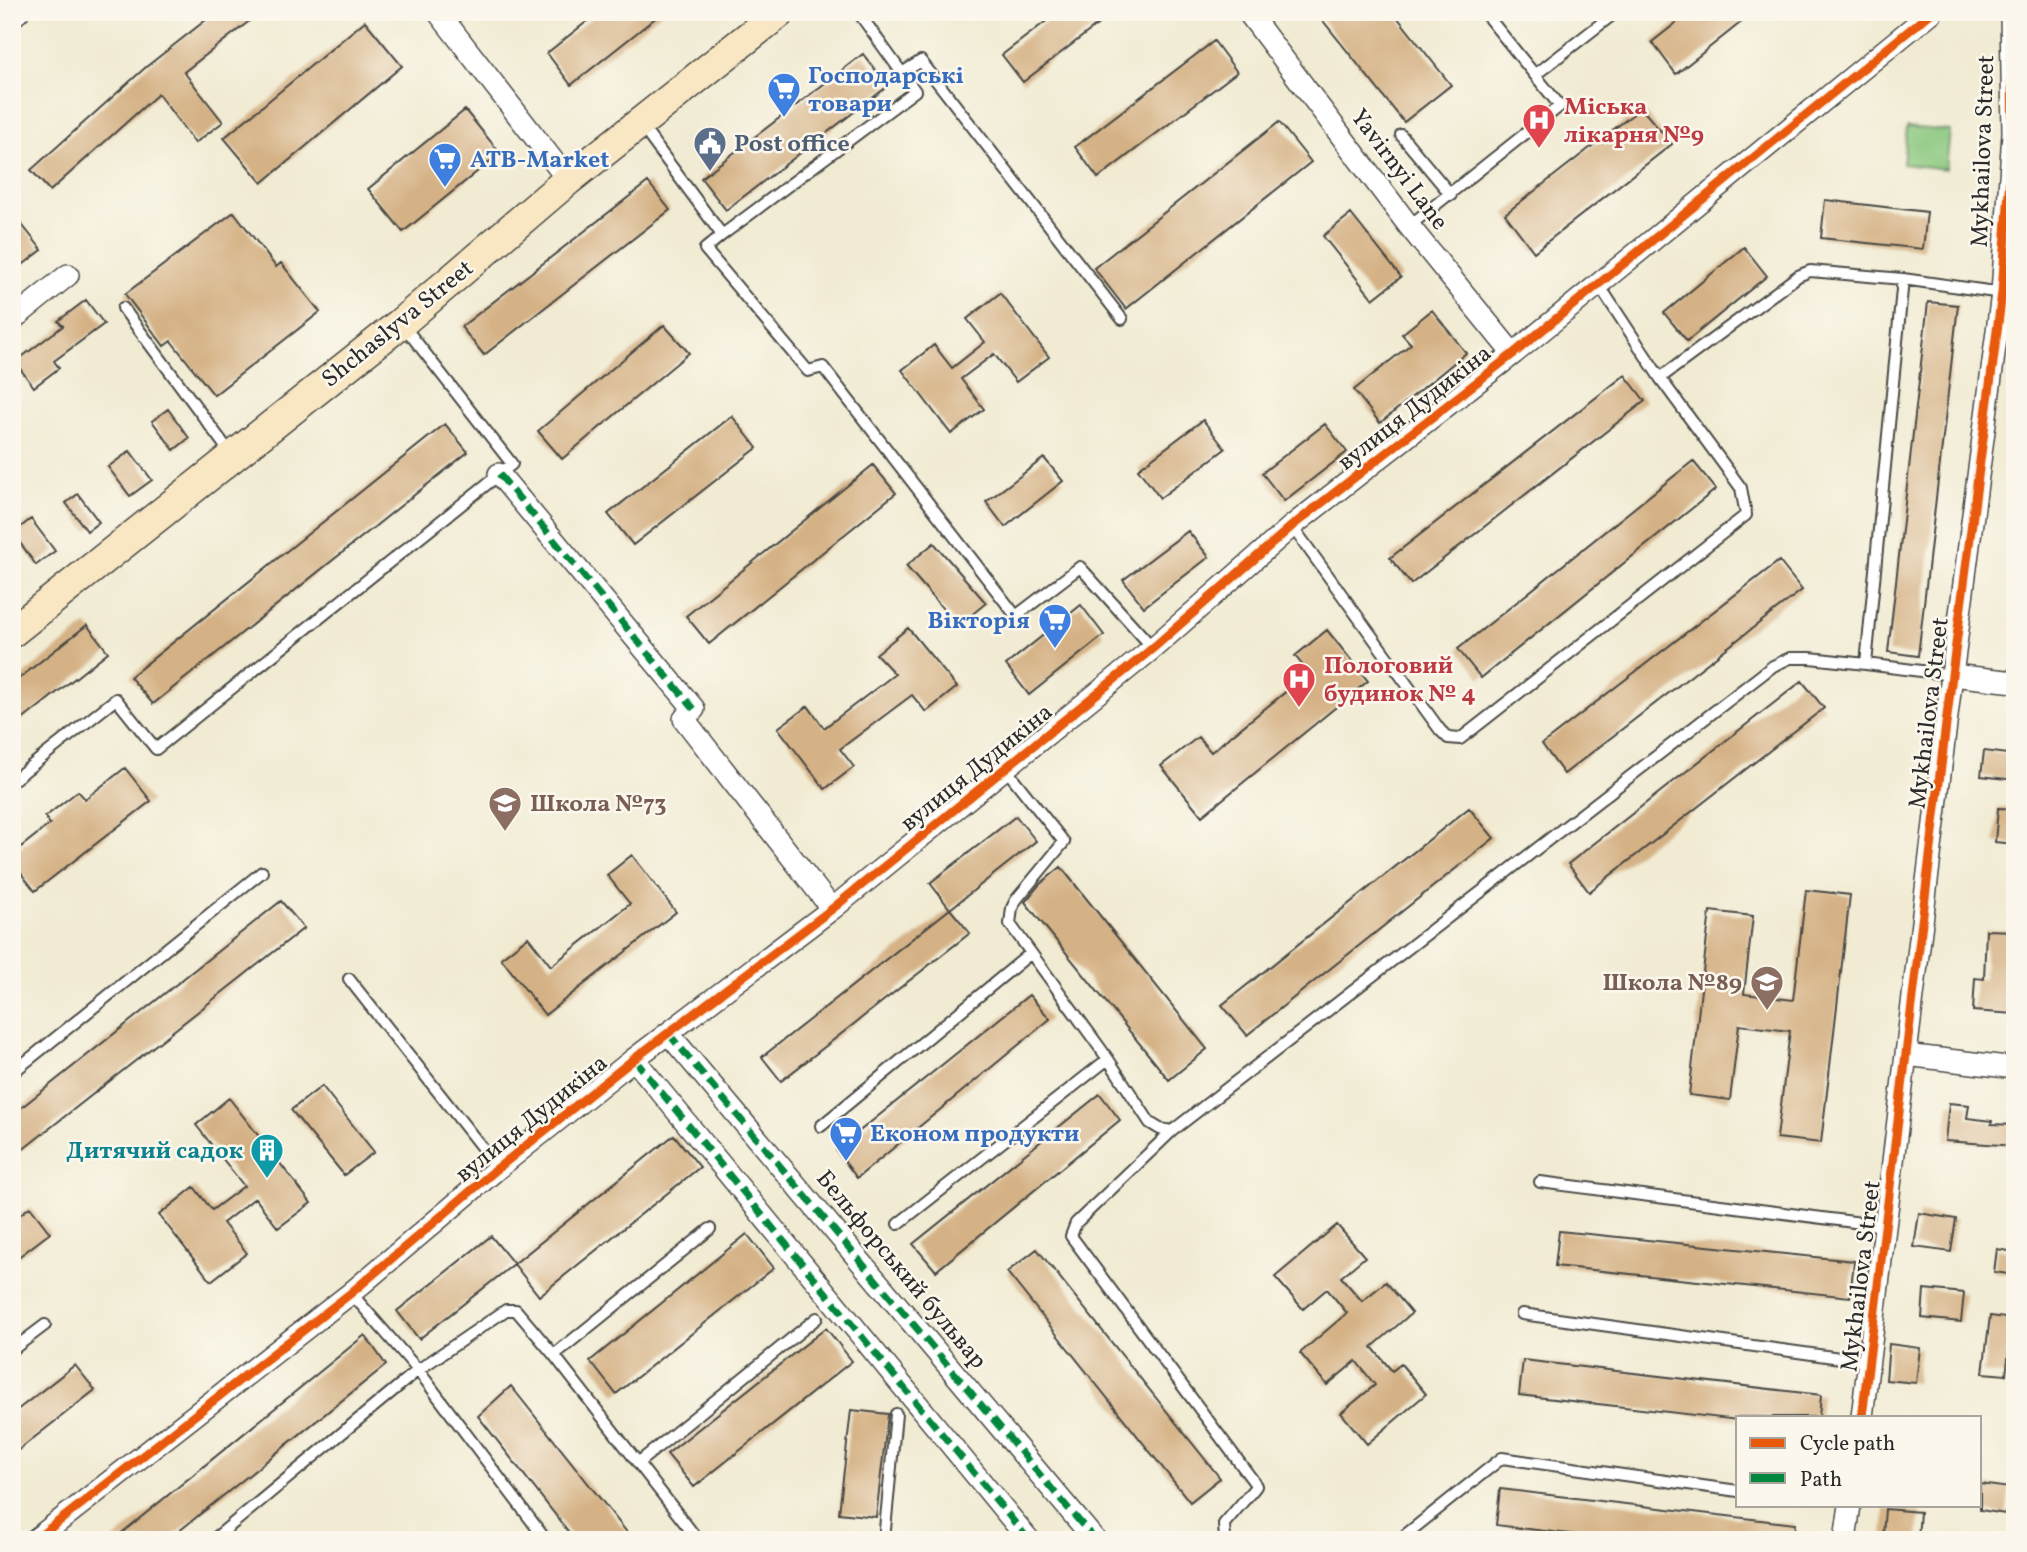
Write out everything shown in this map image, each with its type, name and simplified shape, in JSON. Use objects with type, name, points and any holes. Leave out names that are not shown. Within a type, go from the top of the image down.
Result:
[{"type":"street","points":[[12,17],[18,12]]},
{"type":"street","points":[[438,12],[568,180]]},
{"type":"street","name":"Shchaslyva Street","points":[[12,632],[401,323],[568,180],[780,12]]},
{"type":"street","name":"Yavirnyi Lane","points":[[1248,12],[1409,226],[1513,354]]},
{"type":"street","name":"вулиця Дудикіна","points":[[43,1538],[351,1293],[498,1168],[634,1059],[832,909],[1153,648],[1292,526],[1599,285],[1932,12]]},
{"type":"street","name":"Mykhailova Street","points":[[1862,1416],[1952,675],[2002,293],[2014,134],[2011,12]]},
{"type":"street","points":[[12,320],[68,275]]},
{"type":"street","points":[[499,474],[694,709],[684,719],[832,909]]},
{"type":"street","points":[[1952,675],[2015,682]]},
{"type":"street","name":"Бельфорський бульвар","points":[[668,1033],[1095,1540]]},
{"type":"street","points":[[1906,1055],[2015,1068]]},
{"type":"street","points":[[634,1059],[1029,1540]]},
{"type":"street","points":[[1845,1540],[1847,1506]]},
{"type":"lane","points":[[858,12],[915,91],[705,249],[808,371],[823,367],[1016,616],[1080,566],[1153,648]]},
{"type":"lane","points":[[1409,226],[1560,106],[1484,12]]},
{"type":"lane","points":[[1535,75],[1616,12]]},
{"type":"lane","points":[[902,73],[921,61],[1122,318]]},
{"type":"lane","points":[[640,124],[722,235]]},
{"type":"lane","points":[[1401,135],[1451,195]]},
{"type":"lane","points":[[1660,378],[1798,276],[1810,271],[1903,279],[2002,293]]},
{"type":"lane","points":[[1866,664],[1903,279]]},
{"type":"lane","points":[[1292,526],[1440,730],[1448,738],[1460,739],[1746,515],[1741,488],[1660,378],[1599,285]]},
{"type":"lane","points":[[122,308],[232,457]]},
{"type":"lane","points":[[12,781],[116,699],[156,749],[512,464],[401,323]]},
{"type":"lane","points":[[1225,1540],[1224,1524],[1256,1486],[1071,1236],[1076,1223],[1172,1131],[1773,666],[1790,658],[1810,658],[1952,675]]},
{"type":"lane","points":[[1005,768],[1064,842],[1012,908],[1010,923],[1108,1059],[1150,1123],[1160,1129],[1172,1131]]},
{"type":"lane","points":[[12,1073],[262,872]]},
{"type":"lane","points":[[821,1126],[1031,953]]},
{"type":"lane","points":[[349,979],[498,1168]]},
{"type":"lane","points":[[898,1224],[1108,1059]]},
{"type":"lane","points":[[1540,1182],[1885,1226]]},
{"type":"lane","points":[[554,1355],[710,1229]]},
{"type":"lane","points":[[351,1293],[418,1370],[546,1540]]},
{"type":"lane","points":[[213,1540],[418,1370],[511,1308],[516,1310],[554,1355],[698,1540]]},
{"type":"lane","points":[[1522,1314],[1869,1362]]},
{"type":"lane","points":[[638,1463],[817,1318]]},
{"type":"lane","points":[[12,1350],[44,1325]]},
{"type":"lane","points":[[884,1540],[896,1413]]},
{"type":"lane","points":[[1399,1540],[1502,1458],[1736,1491]]},
{"type":"green space","points":[[1907,127],[1950,131],[1946,169],[1903,164]]},
{"type":"building","points":[[216,12],[261,12],[184,72],[223,122],[195,143],[158,94],[50,191],[31,170],[146,67]]},
{"type":"building","points":[[599,12],[663,12],[571,85],[547,53]]},
{"type":"building","points":[[1058,12],[1114,12],[1023,82],[1002,55]]},
{"type":"building","points":[[1316,12],[1393,12],[1451,85],[1404,122]]},
{"type":"building","points":[[1690,12],[1754,12],[1676,74],[1652,42]]},
{"type":"building","points":[[365,21],[402,66],[262,183],[224,138]]},
{"type":"building","points":[[1214,41],[1237,72],[1098,178],[1075,147]]},
{"type":"building","points":[[863,54],[888,86],[726,210],[701,178]]},
{"type":"building","points":[[1641,108],[1672,144],[1534,252],[1505,214]]},
{"type":"building","points":[[465,110],[500,153],[403,232],[368,189]]},
{"type":"building","points":[[1279,122],[1311,162],[1126,309],[1094,268]]},
{"type":"building","points":[[648,182],[670,210],[484,355],[461,327]]},
{"type":"building","points":[[1825,200],[1927,212],[1923,249],[1821,238]]},
{"type":"building","points":[[12,212],[42,250],[12,273]]},
{"type":"building","points":[[234,212],[276,267],[281,263],[320,312],[214,395],[171,341],[164,346],[125,294]]},
{"type":"building","points":[[1351,214],[1401,277],[1373,299],[1323,236]]},
{"type":"building","points":[[1744,247],[1767,276],[1687,341],[1664,313]]},
{"type":"building","points":[[1000,293],[1049,357],[1016,382],[994,354],[961,379],[984,409],[951,434],[902,370],[934,345],[952,368],[985,342],[967,319]]},
{"type":"building","points":[[86,300],[104,324],[54,361],[59,368],[34,387],[15,362],[63,326],[58,321]]},
{"type":"building","points":[[1928,302],[1958,305],[1918,656],[1888,652]]},
{"type":"building","points":[[1432,310],[1466,353],[1380,423],[1354,390],[1411,344],[1402,334]]},
{"type":"building","points":[[664,325],[689,353],[562,459],[538,431]]},
{"type":"building","points":[[1625,375],[1645,401],[1411,584],[1390,558]]},
{"type":"building","points":[[168,409],[189,438],[174,450],[152,421]]},
{"type":"building","points":[[732,416],[757,448],[633,545],[608,514]]},
{"type":"building","points":[[1203,420],[1225,449],[1160,498],[1138,469]]},
{"type":"building","points":[[445,424],[468,452],[153,704],[130,677]]},
{"type":"building","points":[[1325,424],[1347,452],[1284,501],[1262,473]]},
{"type":"building","points":[[130,451],[152,480],[130,496],[108,467]]},
{"type":"building","points":[[1044,458],[1063,481],[1005,527],[986,502]]},
{"type":"building","points":[[1693,461],[1716,489],[1481,678],[1458,649]]},
{"type":"building","points":[[873,465],[896,493],[709,644],[686,616]]},
{"type":"building","points":[[78,494],[99,522],[87,531],[66,503]]},
{"type":"building","points":[[31,519],[55,551],[36,565],[13,533]]},
{"type":"building","points":[[1188,531],[1209,557],[1144,607],[1123,580]]},
{"type":"building","points":[[934,543],[986,603],[958,626],[906,566]]},
{"type":"building","points":[[1779,561],[1802,590],[1564,774],[1542,744]]},
{"type":"building","name":"Вікторія","points":[[1081,605],[1104,635],[1029,695],[1006,665]]},
{"type":"building","points":[[87,625],[108,652],[12,728],[12,684]]},
{"type":"building","points":[[908,628],[957,687],[926,712],[912,695],[840,749],[854,767],[825,789],[778,728],[808,706],[824,728],[895,674],[876,654]]},
{"type":"building","name":"Пологовий будинок № 4","points":[[1327,630],[1368,681],[1202,816],[1161,766],[1198,737],[1211,752],[1309,673],[1295,656]]},
{"type":"building","points":[[1802,681],[1824,708],[1589,892],[1568,864]]},
{"type":"building","points":[[1984,751],[2015,755],[2015,780],[1981,776]]},
{"type":"building","points":[[125,768],[151,801],[35,891],[12,862],[12,854],[50,824],[45,817],[78,791],[85,799]]},
{"type":"building","points":[[1469,808],[1494,838],[1247,1035],[1222,1005]]},
{"type":"building","points":[[1998,808],[2015,809],[2015,844],[1995,842]]},
{"type":"building","points":[[1016,816],[1036,841],[950,909],[930,883]]},
{"type":"building","points":[[632,855],[676,912],[545,1015],[501,958],[528,937],[551,966],[630,904],[607,875]]},
{"type":"building","points":[[1061,867],[1207,1049],[1169,1080],[1025,902],[1039,885]]},
{"type":"building","name":"Школа №89","points":[[1806,890],[1850,895],[1821,1143],[1777,1138],[1790,1031],[1739,1025],[1730,1100],[1689,1095],[1710,911],[1753,916],[1744,994],[1793,1000]]},
{"type":"building","points":[[281,901],[304,928],[12,1158],[12,1115]]},
{"type":"building","points":[[950,909],[970,933],[781,1081],[762,1057]]},
{"type":"building","points":[[1986,930],[2015,931],[2015,1014],[1973,1011],[1975,978],[1984,979]]},
{"type":"building","points":[[1029,995],[1050,1019],[857,1178],[836,1150]]},
{"type":"building","points":[[322,1086],[374,1152],[344,1175],[291,1110]]},
{"type":"building","points":[[1100,1094],[1120,1120],[936,1271],[913,1244]]},
{"type":"building","name":"Дитячий садок","points":[[229,1098],[311,1203],[278,1228],[255,1198],[223,1223],[247,1253],[211,1281],[159,1215],[194,1187],[212,1210],[244,1186],[196,1125]]},
{"type":"building","points":[[1949,1103],[1969,1105],[1967,1118],[1992,1121],[1991,1124],[2015,1125],[2015,1146],[1945,1141]]},
{"type":"building","points":[[674,1135],[700,1167],[539,1296],[514,1264]]},
{"type":"building","points":[[30,1207],[50,1233],[12,1262],[12,1221]]},
{"type":"building","points":[[1919,1213],[1956,1219],[1951,1252],[1914,1247]]},
{"type":"building","points":[[1337,1225],[1365,1257],[1341,1277],[1362,1301],[1386,1282],[1412,1313],[1372,1347],[1392,1371],[1401,1364],[1426,1394],[1367,1444],[1341,1413],[1375,1385],[1356,1361],[1327,1385],[1300,1353],[1347,1313],[1327,1289],[1303,1309],[1275,1277]]},
{"type":"building","points":[[1559,1231],[1854,1261],[1850,1297],[1555,1266]]},
{"type":"building","points":[[747,1234],[774,1268],[616,1394],[590,1361]]},
{"type":"building","points":[[491,1236],[514,1264],[419,1339],[397,1311]]},
{"type":"building","points":[[1037,1249],[1220,1478],[1190,1502],[1007,1272]]},
{"type":"building","points":[[1997,1249],[2015,1252],[2015,1275],[1994,1272]]},
{"type":"building","points":[[1924,1289],[1964,1293],[1961,1322],[1922,1318]]},
{"type":"building","points":[[1990,1316],[2013,1319],[2006,1375],[1983,1373]]},
{"type":"building","points":[[826,1328],[852,1361],[694,1487],[667,1454]]},
{"type":"building","points":[[365,1335],[386,1365],[168,1540],[113,1540]]},
{"type":"building","points":[[1889,1344],[1920,1348],[1916,1383],[1886,1380]]},
{"type":"building","points":[[1523,1360],[1821,1395],[1819,1416],[1736,1416],[1736,1420],[1519,1395]]},
{"type":"building","points":[[75,1365],[95,1390],[12,1455],[12,1414]]},
{"type":"building","points":[[511,1386],[633,1540],[575,1540],[478,1416]]},
{"type":"building","points":[[851,1410],[888,1414],[876,1517],[839,1513]]},
{"type":"building","points":[[1982,1484],[2010,1488],[2006,1514],[1980,1510]]},
{"type":"building","points":[[1500,1489],[1795,1524],[1793,1540],[1619,1540],[1496,1525]]},
{"type":"building","points":[[1885,1509],[1920,1512],[1918,1538],[1883,1536]]},
{"type":"marked path","points":[[499,474],[694,709]]},
{"type":"marked path","points":[[668,1033],[1095,1540]]},
{"type":"marked path","points":[[634,1059],[1029,1540]]},
{"type":"cycle path","points":[[35,1540],[351,1293],[498,1168],[634,1059],[832,909],[1153,648],[1292,526],[1513,354],[1932,12]]},
{"type":"cycle path","points":[[1862,1416],[1952,675],[2002,293],[2013,133],[2011,12]]},
{"type":"place","name":"Господарські товари","points":[[784,119]]},
{"type":"place","name":"Міська лікарня №9","points":[[1539,150]]},
{"type":"place","name":"Post office","points":[[710,173]]},
{"type":"place","name":"ATB-Market","points":[[445,189]]},
{"type":"place","name":"Вікторія","points":[[1055,650]]},
{"type":"place","name":"Пологовий будинок № 4","points":[[1299,709]]},
{"type":"place","name":"Школа №73","points":[[505,833]]},
{"type":"place","name":"Школа №89","points":[[1767,1012]]},
{"type":"place","name":"Економ продукти","points":[[846,1163]]},
{"type":"place","name":"Дитячий садок","points":[[267,1180]]}]
